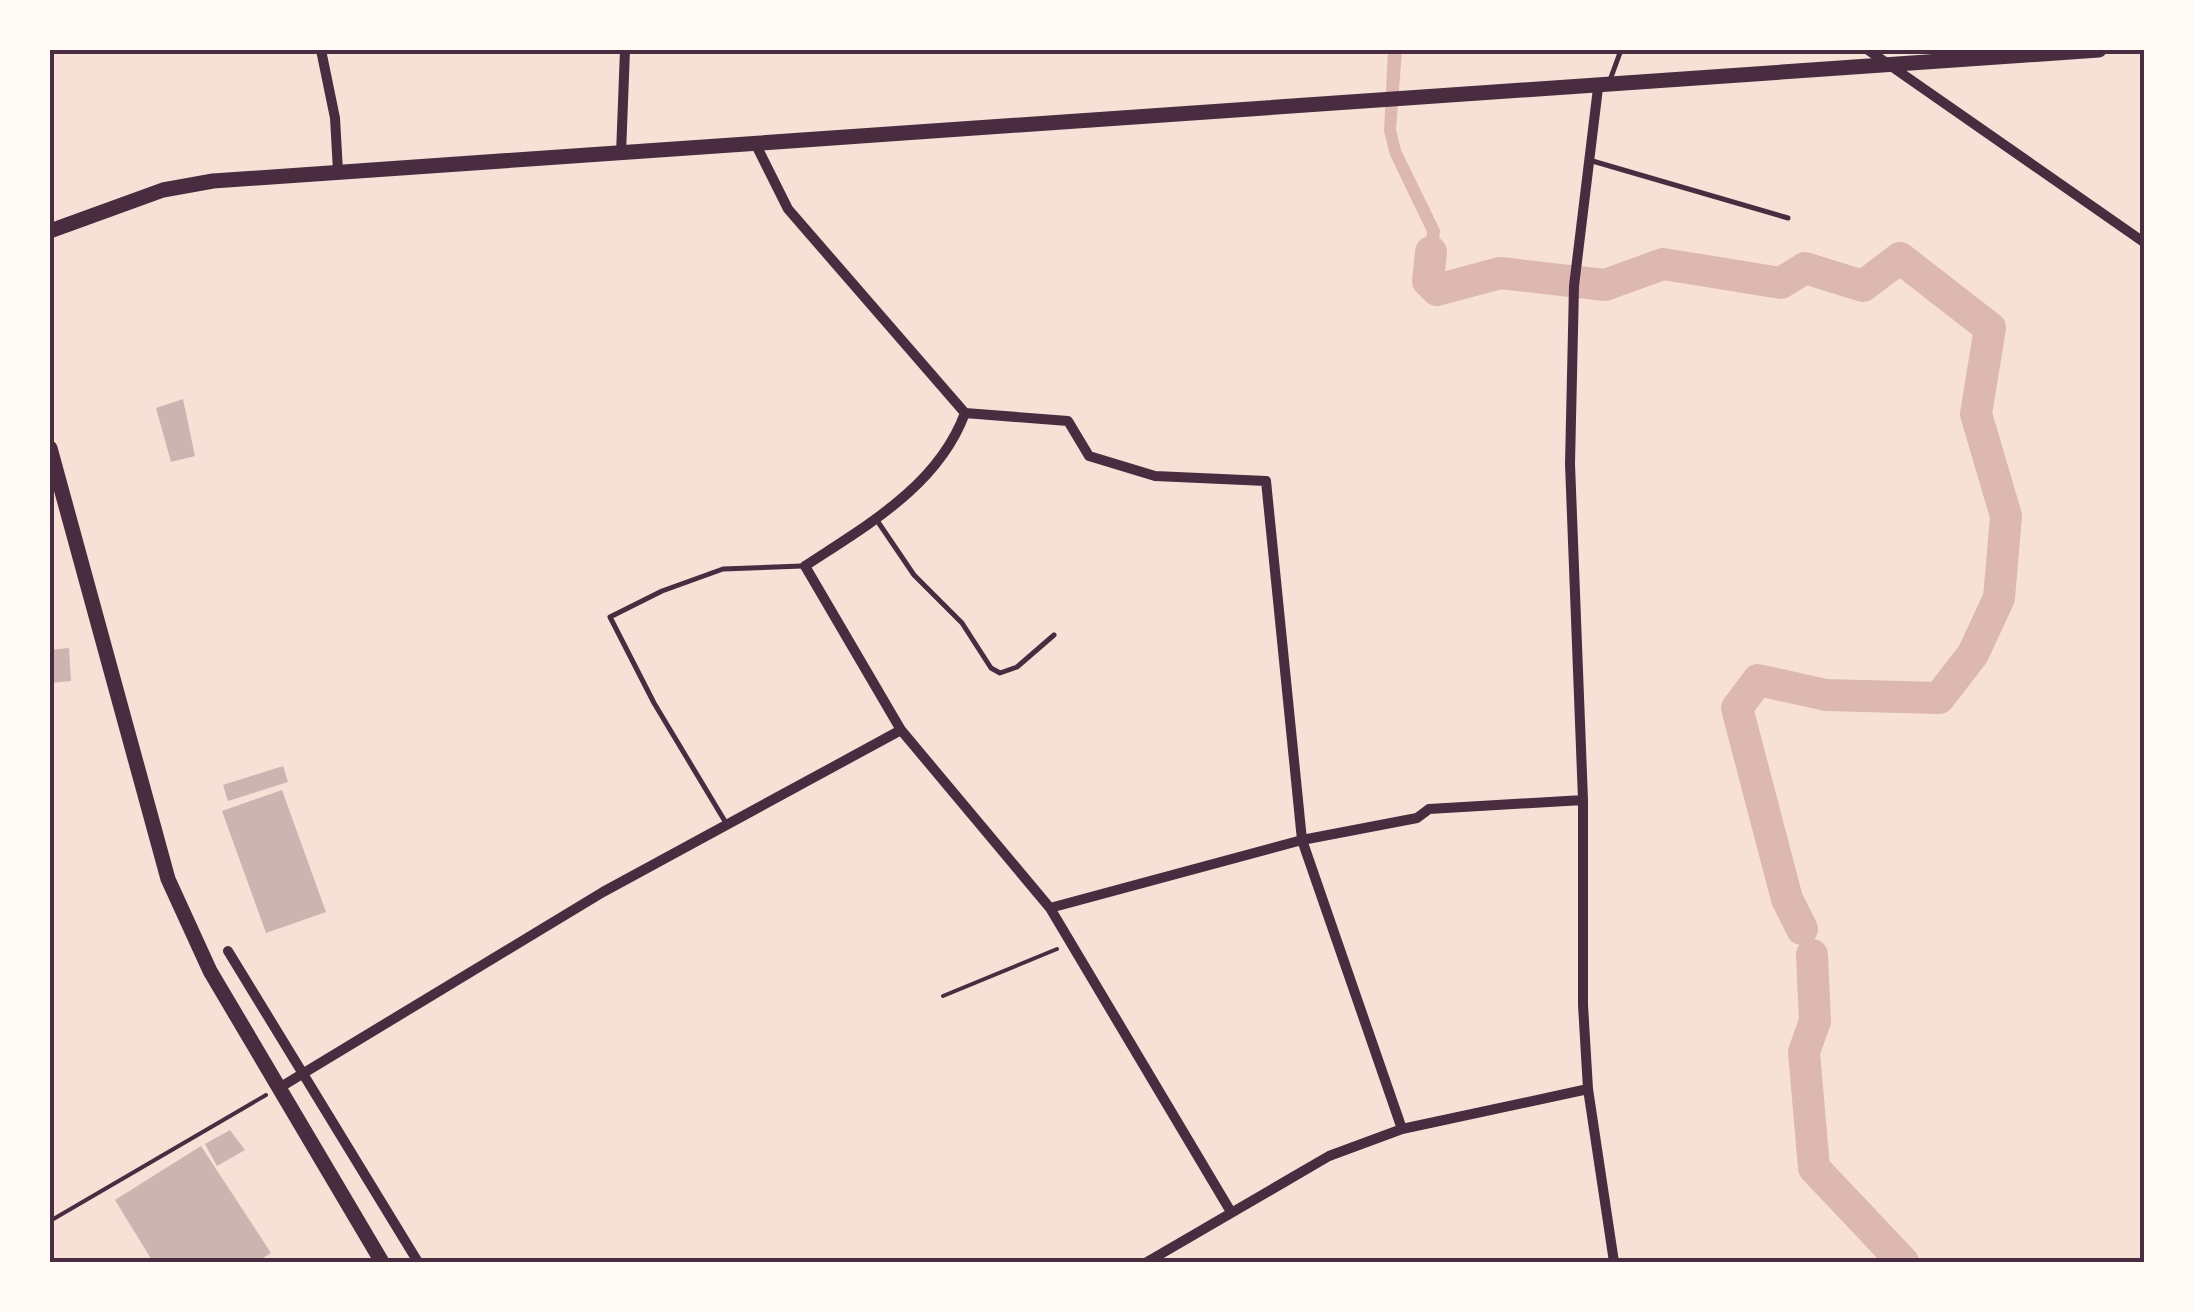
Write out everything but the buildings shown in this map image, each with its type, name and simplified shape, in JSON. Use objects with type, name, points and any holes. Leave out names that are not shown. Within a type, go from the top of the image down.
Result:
[{"type":"main road","points":[[50,230],[176,187],[338,172],[1603,88],[2099,50]]},
{"type":"main road","points":[[50,448],[168,878],[210,971],[382,1262]]},
{"type":"street","points":[[322,50],[335,118],[338,172]]},
{"type":"street","points":[[621,154],[625,50]]},
{"type":"street","points":[[1868,50],[2145,242]]},
{"type":"street","points":[[1603,88],[1574,286],[1570,464],[1583,800],[1583,1005],[1588,1089],[1614,1262]]},
{"type":"street","points":[[756,145],[788,209],[965,414],[1068,421],[1088,456],[1156,476],[1266,481],[1302,840],[1402,1128]]},
{"type":"street","points":[[965,414],[956,438],[934,469],[876,519],[806,566],[901,730],[1050,908],[1231,1212]]},
{"type":"street","points":[[279,1088],[302,1070],[603,892],[901,730]]},
{"type":"street","points":[[1050,908],[1302,840],[1418,818],[1429,809],[1583,800]]},
{"type":"street","points":[[228,951],[418,1262]]},
{"type":"street","points":[[1147,1262],[1329,1156],[1402,1128],[1588,1089]]},
{"type":"lane","points":[[1603,88],[1621,50]]},
{"type":"lane","points":[[1590,160],[1788,218]]},
{"type":"lane","points":[[876,519],[914,575],[962,623],[991,668],[1000,673],[1016,667],[1054,635]]},
{"type":"lane","points":[[727,824],[654,704],[610,617],[662,591],[723,569],[806,566]]},
{"type":"path","points":[[943,996],[1071,943]]},
{"type":"path","points":[[50,1222],[279,1088]]},
{"type":"shaded area","points":[[1388,50],[1402,50],[1396,130],[1401,150],[1440,230],[1435,296],[1422,283],[1427,232],[1390,155],[1384,131]]},
{"type":"waterway","points":[[1431,252],[1428,281],[1437,290],[1500,273],[1605,285],[1663,264],[1781,283],[1805,268],[1863,286],[1900,258],[1990,328],[1976,414],[2006,516],[1999,598],[1973,654],[1939,698],[1826,695],[1758,680],[1737,708],[1787,899],[1802,929]]},
{"type":"waterway","points":[[1812,955],[1815,1021],[1804,1052],[1814,1168],[1903,1262]]}]
